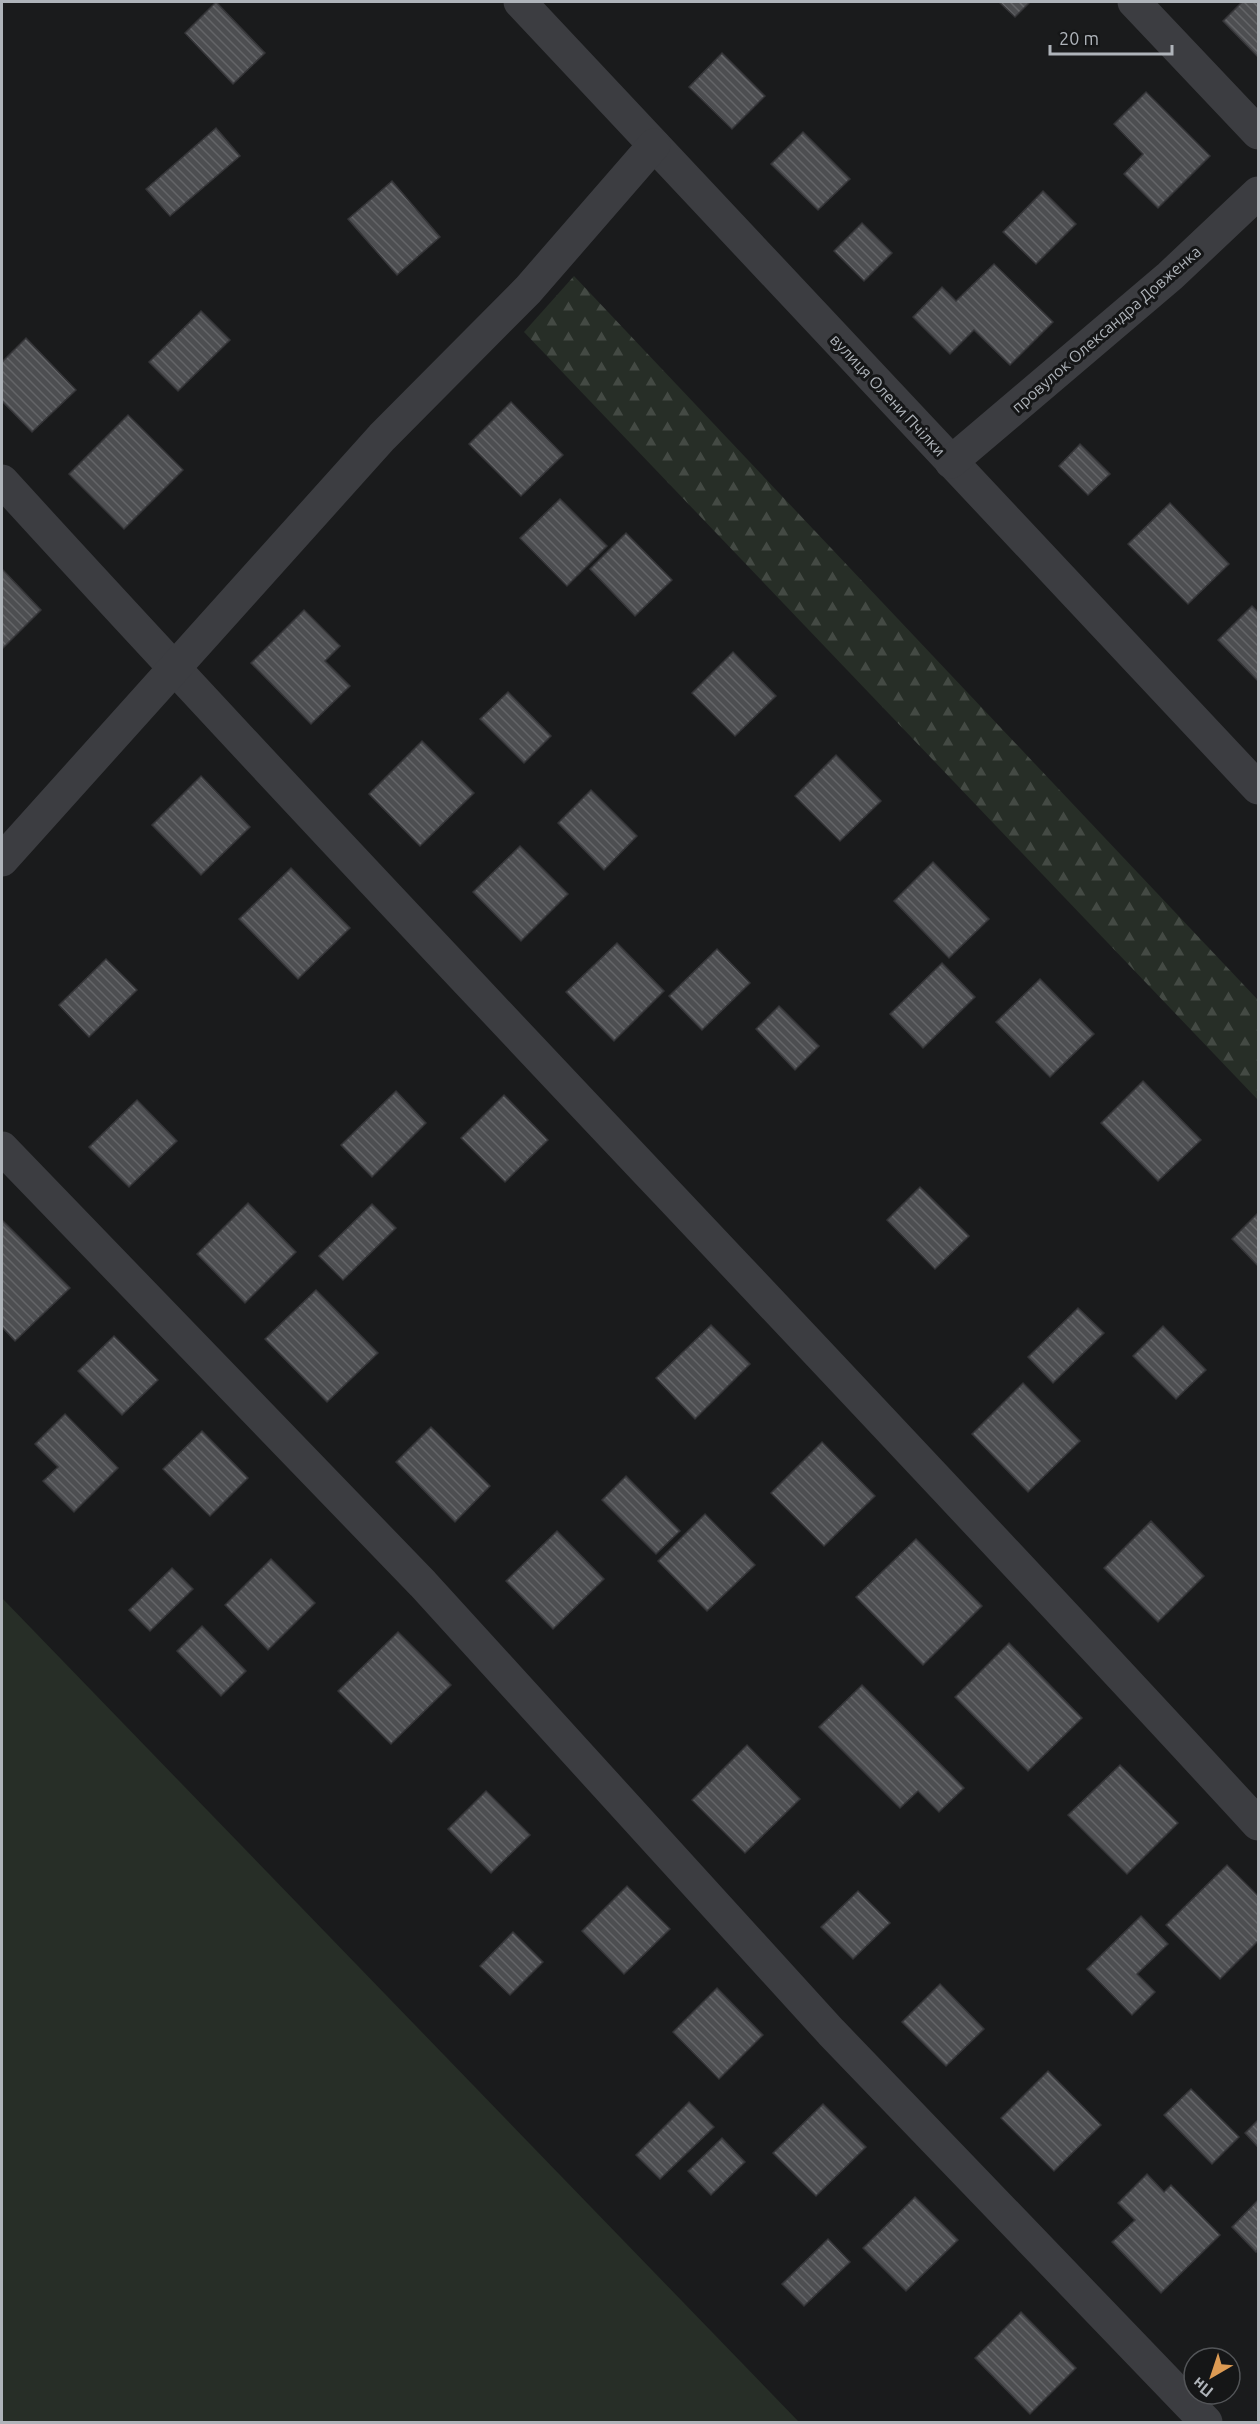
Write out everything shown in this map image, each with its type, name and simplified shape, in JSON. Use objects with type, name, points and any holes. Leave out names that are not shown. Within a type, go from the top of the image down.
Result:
[{"type":"street","name":"вулиця Олени Пчілки","points":[[520,2],[1258,788]]},
{"type":"street","points":[[1134,2],[1258,133]]},
{"type":"street","points":[[2,860],[382,437],[528,290],[654,145]]},
{"type":"street","name":"провулок Олександра Довженка","points":[[951,462],[1170,276],[1258,193]]},
{"type":"street","points":[[2,482],[173,669],[1100,1652],[1258,1824]]},
{"type":"street","points":[[2,1148],[423,1584],[831,2032],[1206,2422]]},
{"type":"green space","points":[[574,276],[1258,1000],[1258,1100],[524,332]]},
{"type":"green space","points":[[2,1598],[799,2422],[2,2422]]},
{"type":"building","points":[[216,2],[265,53],[233,84],[185,33]]},
{"type":"building","points":[[999,2],[1030,2],[1015,17]]},
{"type":"building","points":[[1242,2],[1258,2],[1258,57],[1223,21]]},
{"type":"building","points":[[722,53],[765,96],[732,129],[689,87]]},
{"type":"building","points":[[1146,92],[1210,156],[1158,208],[1124,174],[1143,154],[1114,124]]},
{"type":"building","points":[[216,128],[240,156],[170,216],[146,189]]},
{"type":"building","points":[[803,132],[850,179],[818,210],[771,164]]},
{"type":"building","points":[[392,181],[440,237],[397,275],[348,219]]},
{"type":"building","points":[[1043,191],[1076,224],[1036,264],[1003,232]]},
{"type":"building","points":[[862,223],[892,253],[864,281],[834,251]]},
{"type":"building","points":[[994,264],[1053,322],[1010,365],[974,330],[950,354],[913,317],[942,287],[956,301]]},
{"type":"building","points":[[201,311],[230,340],[178,391],[149,362]]},
{"type":"building","points":[[26,338],[76,390],[32,432],[2,401],[2,362]]},
{"type":"building","points":[[511,402],[563,455],[521,496],[469,444]]},
{"type":"building","points":[[128,415],[183,470],[124,529],[69,474]]},
{"type":"building","points":[[1080,444],[1110,474],[1088,495],[1059,466]]},
{"type":"building","points":[[560,499],[607,546],[567,586],[520,538]]},
{"type":"building","points":[[1170,503],[1229,564],[1188,604],[1128,544]]},
{"type":"building","points":[[626,533],[672,580],[635,616],[590,569]]},
{"type":"building","points":[[2,569],[41,610],[2,649]]},
{"type":"building","points":[[1252,606],[1258,612],[1258,681],[1218,640]]},
{"type":"building","points":[[304,610],[340,646],[325,661],[350,686],[311,724],[251,663]]},
{"type":"building","points":[[733,652],[776,696],[735,736],[692,693]]},
{"type":"building","points":[[508,692],[551,736],[524,763],[480,719]]},
{"type":"building","points":[[422,741],[474,793],[420,846],[369,794]]},
{"type":"building","points":[[836,755],[881,801],[840,841],[795,796]]},
{"type":"building","points":[[201,776],[250,827],[201,875],[152,825]]},
{"type":"building","points":[[591,790],[637,836],[604,870],[558,823]]},
{"type":"building","points":[[520,846],[568,894],[521,941],[473,892]]},
{"type":"building","points":[[933,862],[989,919],[949,958],[894,901]]},
{"type":"building","points":[[291,868],[350,928],[298,979],[239,919]]},
{"type":"building","points":[[617,943],[664,991],[614,1041],[566,992]]},
{"type":"building","points":[[717,949],[750,983],[702,1030],[669,996]]},
{"type":"building","points":[[106,959],[137,990],[89,1037],[59,1005]]},
{"type":"building","points":[[942,963],[975,997],[923,1048],[890,1014]]},
{"type":"building","points":[[1040,979],[1094,1034],[1050,1077],[996,1022]]},
{"type":"building","points":[[779,1006],[819,1046],[795,1070],[756,1029]]},
{"type":"building","points":[[1143,1081],[1201,1140],[1158,1181],[1101,1123]]},
{"type":"building","points":[[396,1091],[426,1123],[372,1177],[341,1145]]},
{"type":"building","points":[[504,1095],[548,1140],[505,1182],[461,1138]]},
{"type":"building","points":[[137,1100],[177,1141],[129,1187],[89,1147]]},
{"type":"building","points":[[920,1187],[969,1236],[935,1269],[887,1220]]},
{"type":"building","points":[[248,1203],[296,1252],[245,1303],[197,1254]]},
{"type":"building","points":[[372,1204],[396,1228],[343,1280],[319,1256]]},
{"type":"building","points":[[1258,1213],[1258,1266],[1232,1239]]},
{"type":"building","points":[[2,1220],[70,1288],[15,1341],[2,1327]]},
{"type":"building","points":[[316,1290],[378,1353],[327,1402],[265,1339]]},
{"type":"building","points":[[1078,1308],[1104,1333],[1053,1383],[1028,1357]]},
{"type":"building","points":[[711,1325],[750,1364],[695,1419],[656,1378]]},
{"type":"building","points":[[1163,1326],[1206,1370],[1176,1399],[1133,1356]]},
{"type":"building","points":[[114,1336],[158,1380],[122,1415],[78,1371]]},
{"type":"building","points":[[1023,1383],[1080,1441],[1028,1492],[972,1434]]},
{"type":"building","points":[[65,1414],[118,1468],[74,1512],[43,1481],[58,1467],[35,1444]]},
{"type":"building","points":[[431,1427],[490,1486],[455,1522],[396,1462]]},
{"type":"building","points":[[202,1431],[248,1478],[210,1516],[163,1469]]},
{"type":"building","points":[[822,1442],[875,1496],[824,1546],[771,1493]]},
{"type":"building","points":[[626,1476],[680,1531],[656,1554],[602,1500]]},
{"type":"building","points":[[705,1514],[755,1565],[707,1611],[658,1561]]},
{"type":"building","points":[[1151,1521],[1204,1576],[1158,1622],[1104,1568]]},
{"type":"building","points":[[557,1531],[604,1579],[553,1629],[506,1581]]},
{"type":"building","points":[[916,1539],[982,1606],[923,1665],[856,1597]]},
{"type":"building","points":[[271,1559],[315,1603],[268,1650],[225,1605]]},
{"type":"building","points":[[172,1568],[193,1589],[150,1631],[129,1610]]},
{"type":"building","points":[[202,1626],[246,1671],[221,1696],[177,1651]]},
{"type":"building","points":[[398,1632],[451,1685],[391,1744],[338,1691]]},
{"type":"building","points":[[1009,1643],[1082,1718],[1028,1771],[955,1697]]},
{"type":"building","points":[[862,1685],[964,1788],[939,1812],[918,1791],[900,1808],[819,1727]]},
{"type":"building","points":[[747,1745],[800,1799],[745,1853],[692,1800]]},
{"type":"building","points":[[1120,1765],[1178,1823],[1127,1874],[1068,1815]]},
{"type":"building","points":[[486,1791],[530,1835],[491,1873],[448,1829]]},
{"type":"building","points":[[1227,1865],[1258,1896],[1258,1941],[1220,1979],[1166,1925]]},
{"type":"building","points":[[627,1886],[670,1929],[624,1974],[582,1931]]},
{"type":"building","points":[[858,1891],[890,1923],[853,1959],[821,1927]]},
{"type":"building","points":[[1141,1916],[1168,1944],[1137,1974],[1155,1992],[1132,2015],[1087,1969]]},
{"type":"building","points":[[513,1932],[543,1962],[510,1995],[480,1966]]},
{"type":"building","points":[[940,1984],[984,2029],[946,2066],[902,2022]]},
{"type":"building","points":[[717,1988],[763,2035],[719,2079],[673,2032]]},
{"type":"building","points":[[1048,2071],[1101,2125],[1054,2171],[1001,2118]]},
{"type":"building","points":[[1191,2089],[1239,2137],[1212,2164],[1164,2115]]},
{"type":"building","points":[[689,2102],[714,2127],[660,2179],[636,2155]]},
{"type":"building","points":[[823,2104],[866,2147],[816,2196],[773,2153]]},
{"type":"building","points":[[1258,2120],[1258,2147],[1245,2133]]},
{"type":"building","points":[[722,2138],[745,2162],[711,2195],[688,2171]]},
{"type":"building","points":[[1147,2174],[1164,2192],[1171,2185],[1220,2235],[1161,2293],[1112,2242],[1135,2220],[1118,2203]]},
{"type":"building","points":[[915,2197],[958,2240],[906,2291],[863,2248]]},
{"type":"building","points":[[1258,2200],[1258,2249],[1256,2252],[1232,2227]]},
{"type":"building","points":[[828,2239],[850,2262],[804,2306],[782,2284]]},
{"type":"building","points":[[1021,2312],[1076,2368],[1030,2414],[975,2358]]}]
